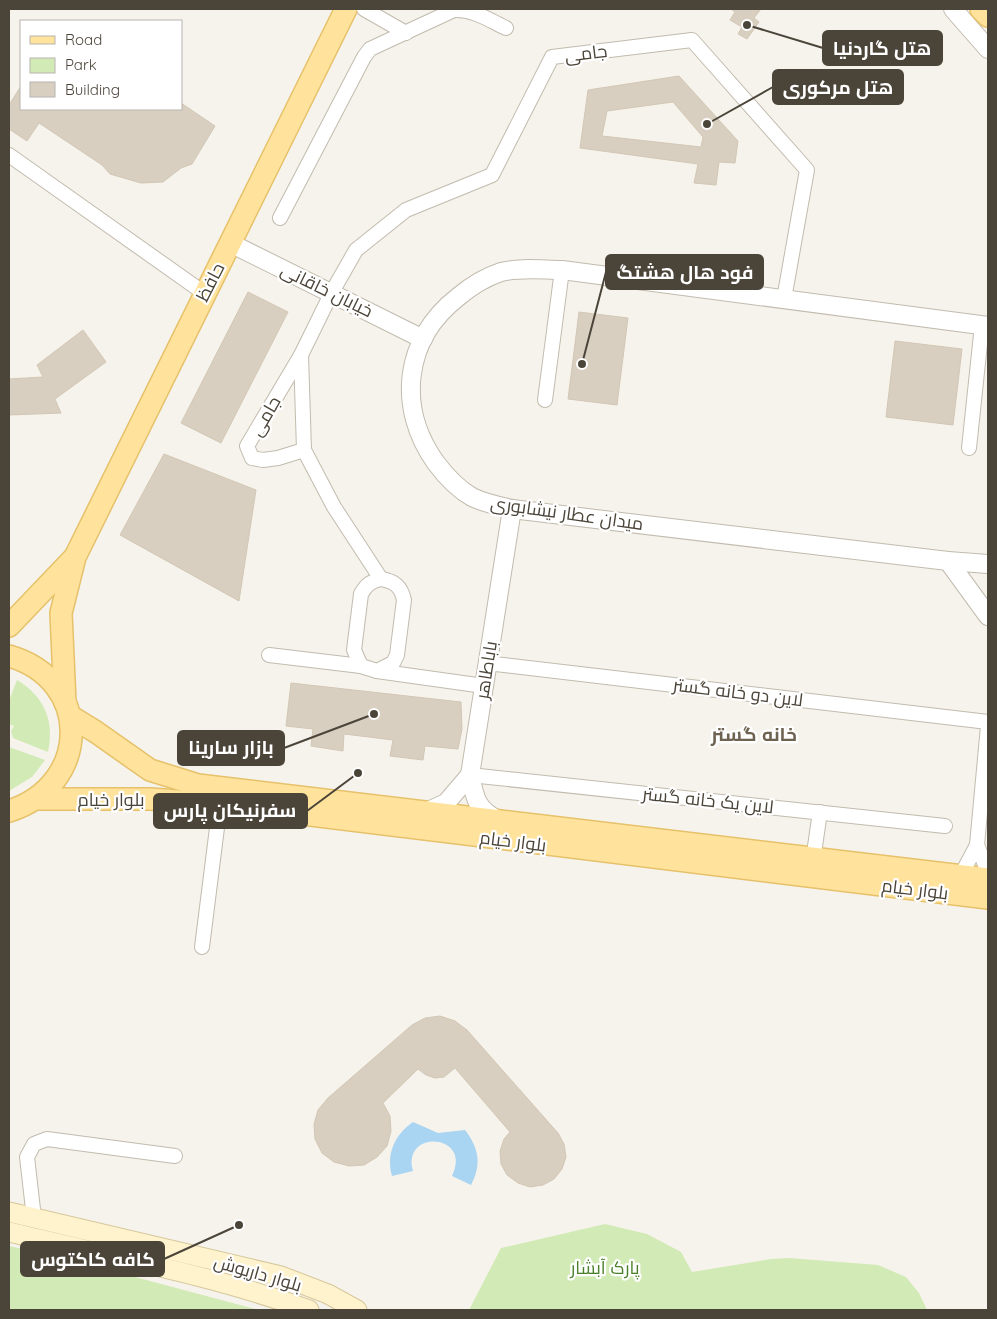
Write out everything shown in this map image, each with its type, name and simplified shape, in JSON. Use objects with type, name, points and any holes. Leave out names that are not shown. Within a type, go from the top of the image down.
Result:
[{"type":"main road","name":"حافظ","points":[[75,557],[346,9]]},
{"type":"main road","points":[[982,9],[988,16]]},
{"type":"main road","points":[[9,626],[75,557]]},
{"type":"main road","points":[[9,821],[23,805],[59,776],[66,763],[72,732],[68,709],[61,613],[75,557]]},
{"type":"main road","points":[[9,656],[35,666],[47,676],[58,688],[68,709]]},
{"type":"main road","name":"بلوار خیام","points":[[68,709],[96,732],[150,770],[198,785],[498,820],[813,860],[988,879]]},
{"type":"main road","name":"بلوار خیام","points":[[23,805],[150,799],[220,804],[988,898]]},
{"type":"main road","name":"بلوار داریوش","points":[[9,1212],[281,1276],[328,1294],[357,1310]]},
{"type":"main road","name":"بلوار داریوش","points":[[9,1232],[193,1275],[274,1298],[308,1310]]},
{"type":"street","points":[[364,9],[406,33]]},
{"type":"street","points":[[953,9],[988,49]]},
{"type":"street","points":[[280,218],[364,57],[370,49],[454,10],[464,10],[506,28]]},
{"type":"street","name":"جامی","points":[[304,450],[262,460],[252,458],[247,446],[301,355],[332,292],[356,250],[406,210],[492,175],[552,57],[692,40],[808,170],[784,299]]},
{"type":"street","points":[[9,155],[204,293]]},
{"type":"street","name":"خیابان خاقانی","points":[[230,243],[332,292],[423,339]]},
{"type":"street","name":"میدان عطار نیشابوری","points":[[985,325],[562,270],[526,269],[502,272],[477,283],[442,312],[423,339],[412,369],[411,384],[412,411],[424,443],[440,468],[471,496],[490,504],[512,509],[948,561],[988,564]]},
{"type":"street","points":[[545,400],[562,270]]},
{"type":"street","points":[[969,448],[985,325]]},
{"type":"street","name":"جامی","points":[[301,355],[304,450],[334,507],[380,579],[397,584],[404,600],[397,656],[393,663],[377,671]]},
{"type":"street","name":"باباطاهر","points":[[498,820],[484,813],[476,800],[470,775],[512,509]]},
{"type":"street","points":[[948,561],[988,616]]},
{"type":"street","points":[[361,666],[354,650],[361,594],[372,581],[380,579]]},
{"type":"street","points":[[269,655],[361,666],[377,671],[484,686]]},
{"type":"street","name":"لاین دو خانه گستر","points":[[488,663],[988,724]]},
{"type":"street","points":[[960,876],[977,845],[988,724]]},
{"type":"street","points":[[426,812],[446,803],[470,775]]},
{"type":"street","name":"لاین یک خانه گستر","points":[[470,775],[945,826]]},
{"type":"street","points":[[202,947],[220,804]]},
{"type":"street","points":[[813,860],[820,812]]},
{"type":"street","points":[[977,845],[988,872]]},
{"type":"street","points":[[34,1218],[27,1157],[34,1144],[47,1139],[175,1156]]},
{"type":"green space","points":[[17,680],[34,694],[45,710],[50,730],[48,752],[13,738],[11,731],[14,726],[9,724],[9,701]]},
{"type":"green space","points":[[9,747],[45,760],[32,777],[9,791]]},
{"type":"green space","name":"پارک آبشار","points":[[605,1224],[647,1234],[681,1252],[692,1272],[771,1259],[789,1258],[878,1265],[906,1277],[919,1293],[927,1310],[469,1310],[501,1248]]},
{"type":"green space","points":[[9,1246],[60,1257],[259,1310],[9,1310]]},
{"type":"water","points":[[413,1122],[438,1133],[465,1130],[476,1150],[478,1164],[471,1185],[452,1176],[456,1162],[453,1151],[446,1144],[436,1142],[426,1143],[417,1148],[412,1157],[413,1171],[392,1176],[390,1161],[393,1146],[406,1127]]},
{"type":"building","points":[[731,9],[761,9],[754,18],[759,22],[747,39],[738,34],[742,27],[730,20],[735,12]]},
{"type":"building","points":[[679,76],[738,141],[735,163],[719,162],[716,185],[694,183],[698,164],[580,148],[588,90]],"holes":[[[673,102],[703,137],[701,147],[602,136],[607,111]]]},
{"type":"building","points":[[20,88],[20,110],[182,110],[182,104],[215,126],[192,164],[181,168],[163,182],[141,183],[110,174],[102,165],[39,123],[27,141],[9,129],[9,105]]},
{"type":"building","points":[[248,292],[288,312],[221,443],[181,423]]},
{"type":"building","points":[[579,312],[628,318],[617,405],[568,399]]},
{"type":"building","points":[[83,330],[106,362],[55,399],[61,413],[9,415],[9,379],[43,377],[37,365]]},
{"type":"building","points":[[895,341],[962,349],[953,425],[886,417]]},
{"type":"building","points":[[164,454],[256,490],[239,601],[120,535]]},
{"type":"building","points":[[291,683],[461,702],[462,729],[458,749],[425,746],[423,760],[390,756],[393,740],[344,734],[343,751],[311,746],[313,729],[286,726]]},
{"type":"building","points":[[440,1016],[455,1021],[467,1030],[558,1133],[564,1144],[566,1157],[562,1169],[554,1179],[543,1185],[530,1187],[518,1183],[507,1175],[501,1164],[500,1151],[504,1139],[510,1132],[455,1068],[444,1077],[435,1078],[426,1075],[418,1069],[383,1103],[390,1116],[391,1131],[387,1146],[377,1157],[364,1165],[349,1166],[334,1162],[322,1153],[315,1139],[314,1124],[318,1110],[328,1098],[412,1025],[425,1018]]},
{"type":"place","name":"هتل گاردنیا","points":[[747,25]]},
{"type":"place","name":"هتل مرکوری","points":[[707,124]]},
{"type":"place","name":"فود هال هشتگ","points":[[582,364]]},
{"type":"place","name":"بازار سارینا","points":[[374,714]]},
{"type":"place","name":"سفرنیکان پارس","points":[[358,773]]},
{"type":"place","name":"کافه کاکتوس","points":[[239,1225]]},
{"type":"district","name":"خانه گستر","points":[[754,734]]}]
